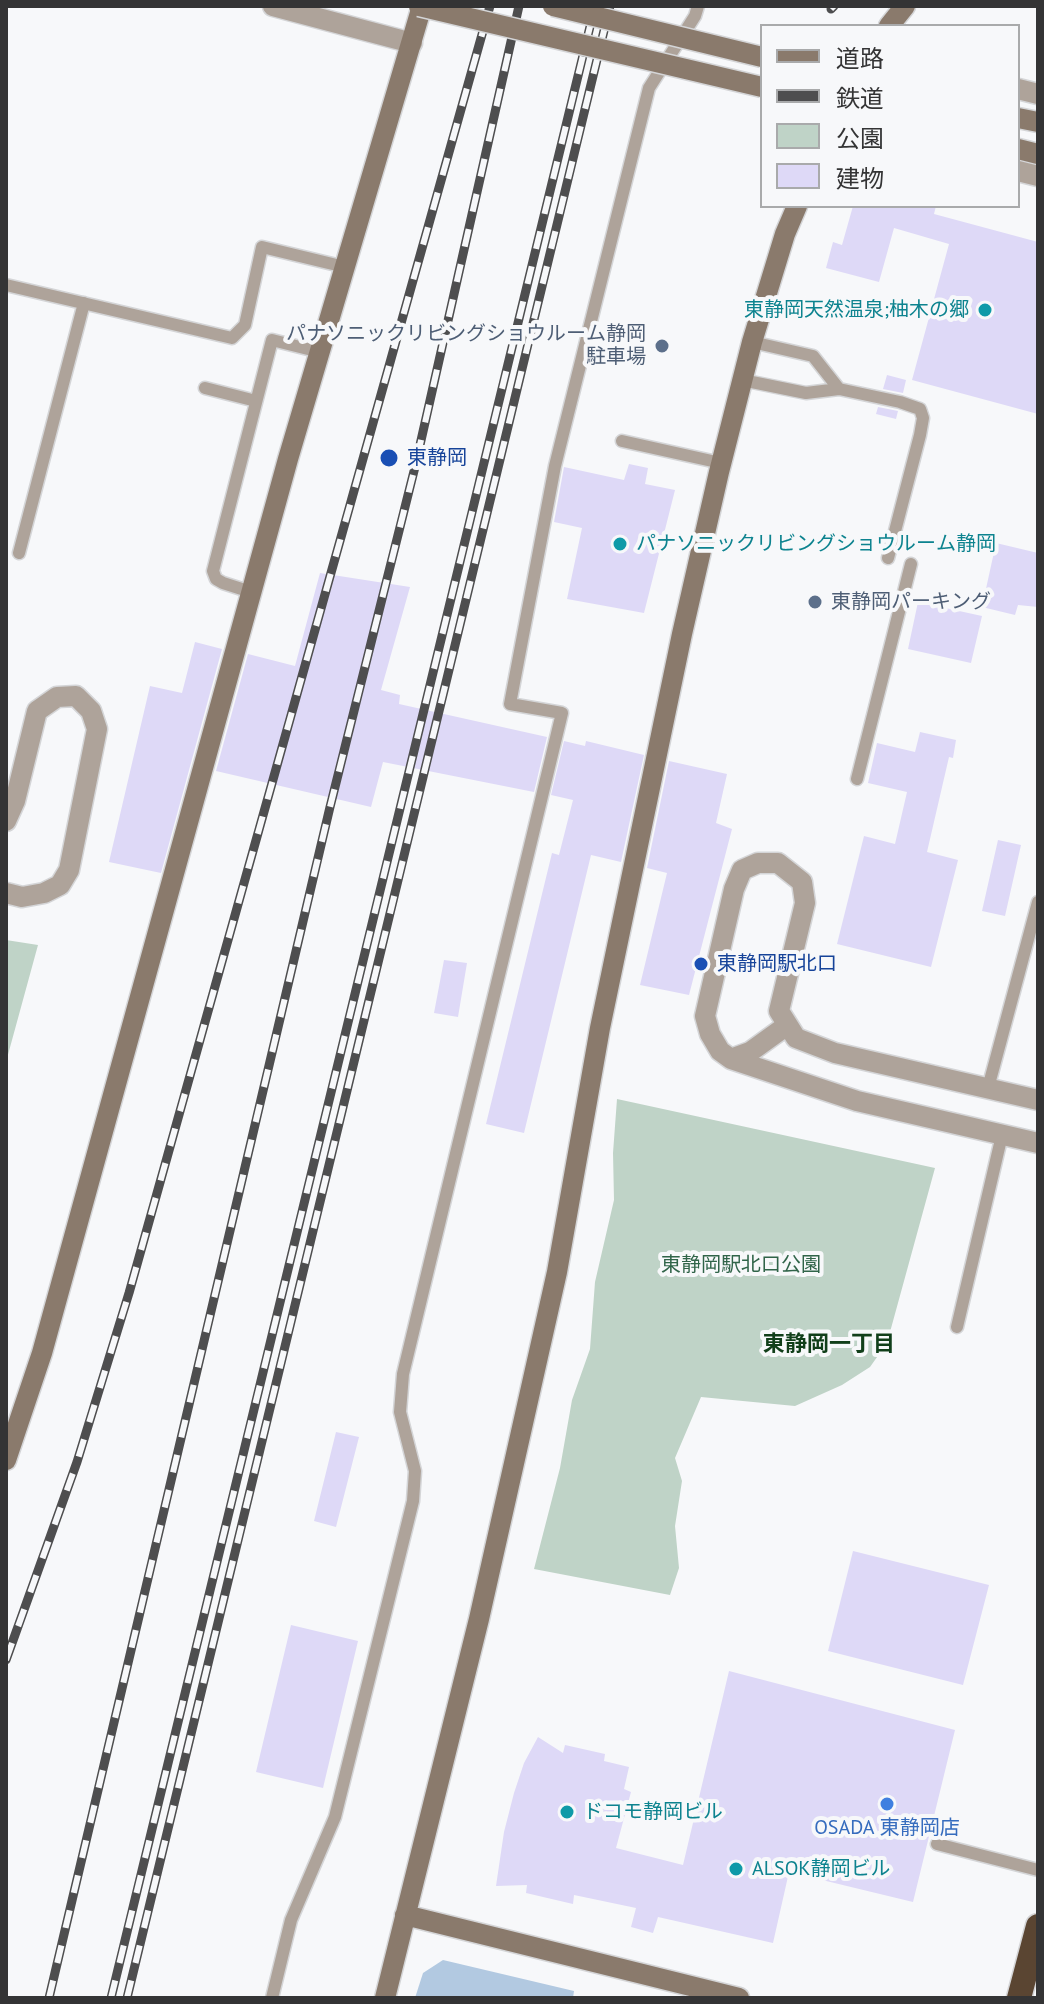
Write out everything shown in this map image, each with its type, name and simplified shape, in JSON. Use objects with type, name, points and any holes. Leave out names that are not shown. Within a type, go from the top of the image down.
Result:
[{"type":"highway","points":[[1019,1998],[1038,1926]]},
{"type":"street","points":[[273,6],[412,43]]},
{"type":"street","points":[[6,1460],[42,1353],[251,592],[421,6],[760,87]]},
{"type":"street","points":[[553,6],[760,57]]},
{"type":"street","points":[[891,24],[905,6]]},
{"type":"street","points":[[385,1998],[479,1619],[557,1272],[600,1028],[721,463],[752,342],[785,234],[796,208]]},
{"type":"street","points":[[6,821],[15,801],[37,711],[57,697],[76,696],[91,711],[97,729],[69,870],[60,885],[44,893],[22,897],[6,893]]},
{"type":"street","points":[[1038,1100],[813,1047],[796,1038],[779,1011],[805,903],[802,882],[778,863],[758,863],[742,870],[734,889],[705,1016],[710,1034],[720,1051],[731,1059],[857,1101],[1038,1143]]},
{"type":"street","points":[[731,1059],[750,1052],[786,1026]]},
{"type":"street","points":[[405,1915],[739,1998]]},
{"type":"lane","points":[[272,1998],[291,1920],[335,1817],[413,1501],[415,1471],[400,1412],[403,1374],[562,713],[510,704],[555,466],[649,88],[695,16],[698,6]]},
{"type":"lane","points":[[6,285],[232,338],[245,325],[262,247],[345,267]]},
{"type":"lane","points":[[19,553],[84,303]]},
{"type":"lane","points":[[251,592],[223,583],[216,579],[213,571],[272,340],[320,352]]},
{"type":"lane","points":[[752,342],[813,356],[839,389]]},
{"type":"lane","points":[[742,380],[806,393],[839,389],[920,409],[923,418],[888,558]]},
{"type":"lane","points":[[205,388],[256,401]]},
{"type":"lane","points":[[622,441],[721,463]]},
{"type":"lane","points":[[857,779],[911,564]]},
{"type":"lane","points":[[988,1088],[1038,902]]},
{"type":"lane","points":[[957,1327],[1002,1135]]},
{"type":"lane","points":[[937,1844],[1038,1870]]},
{"type":"green space","points":[[6,940],[38,945],[6,1062]]},
{"type":"green space","name":"東静岡駅北口公園","points":[[617,1099],[935,1168],[887,1343],[870,1367],[842,1385],[795,1406],[701,1397],[675,1458],[682,1481],[675,1526],[679,1568],[670,1595],[534,1569],[560,1468],[572,1400],[590,1349],[595,1282],[614,1200]]},
{"type":"water","points":[[443,1960],[574,1991],[573,1998],[415,1998],[423,1973]]},
{"type":"building","name":"東静岡天然温泉;柚木の郷","points":[[852,208],[936,208],[934,214],[1038,242],[1038,414],[912,380],[949,244],[894,228],[879,282],[826,268],[833,242],[842,245]]},
{"type":"building","points":[[887,375],[906,380],[903,393],[883,389]]},
{"type":"building","points":[[878,407],[898,411],[896,419],[876,414]]},
{"type":"building","name":"パナソニックリビングショウルーム静岡","points":[[629,464],[648,468],[645,484],[675,490],[644,613],[567,599],[582,528],[554,522],[564,467],[624,480]]},
{"type":"building","points":[[996,543],[1038,553],[1038,607],[1018,605],[1015,615],[982,607]]},
{"type":"building","points":[[320,573],[410,587],[381,690],[400,695],[399,704],[547,737],[534,792],[383,762],[371,807],[216,771],[248,654],[295,666]]},
{"type":"building","points":[[918,602],[982,616],[971,663],[908,649]]},
{"type":"building","points":[[195,642],[222,649],[161,873],[109,862],[150,686],[182,693]]},
{"type":"building","points":[[920,732],[956,740],[953,758],[949,757],[927,852],[958,860],[931,967],[837,944],[864,836],[895,844],[907,792],[868,783],[877,743],[915,752]]},
{"type":"building","points":[[564,741],[585,746],[586,741],[644,755],[621,862],[591,855],[524,1133],[486,1124],[552,853],[559,855],[573,800],[551,795]]},
{"type":"building","points":[[669,761],[727,774],[716,823],[732,829],[689,995],[640,985],[667,873],[647,868]]},
{"type":"building","points":[[998,840],[1021,845],[1005,916],[982,911]]},
{"type":"building","points":[[444,960],[467,963],[458,1017],[434,1013]]},
{"type":"building","points":[[336,1432],[359,1437],[336,1527],[314,1521]]},
{"type":"building","points":[[853,1551],[989,1585],[963,1685],[828,1651]]},
{"type":"building","points":[[291,1625],[358,1641],[323,1788],[256,1772]]},
{"type":"building","points":[[729,1671],[955,1730],[913,1902],[789,1872],[773,1943],[658,1917],[653,1933],[631,1927],[636,1908],[574,1895],[573,1904],[526,1893],[527,1885],[496,1886],[504,1832],[514,1793],[524,1763],[538,1737],[563,1753],[565,1745],[605,1754],[604,1761],[629,1767],[624,1789],[631,1792],[616,1848],[683,1865]]},
{"type":"railway","points":[[6,1660],[77,1462],[129,1293],[490,6]]},
{"type":"railway","points":[[49,1998],[330,807],[415,467],[519,6]]},
{"type":"railway","points":[[111,1998],[595,6]]},
{"type":"railway","points":[[127,1998],[610,6]]},
{"type":"railway","points":[[831,9],[834,6]]},
{"type":"place","name":"東静岡天然温泉;柚木の郷","points":[[985,310]]},
{"type":"place","name":"パナソニックリビングショウルーム静岡 駐車場","points":[[662,346]]},
{"type":"place","name":"東静岡","points":[[389,458]]},
{"type":"place","name":"パナソニックリビングショウルーム静岡","points":[[620,544]]},
{"type":"place","name":"東静岡パーキング","points":[[815,602]]},
{"type":"place","name":"東静岡駅北口","points":[[701,964]]},
{"type":"place","name":"OSADA 東静岡店","points":[[887,1804]]},
{"type":"place","name":"ドコモ静岡ビル","points":[[567,1812]]},
{"type":"place","name":"ALSOK静岡ビル","points":[[736,1869]]},
{"type":"district","name":"東静岡一丁目","points":[[829,1345]]}]
